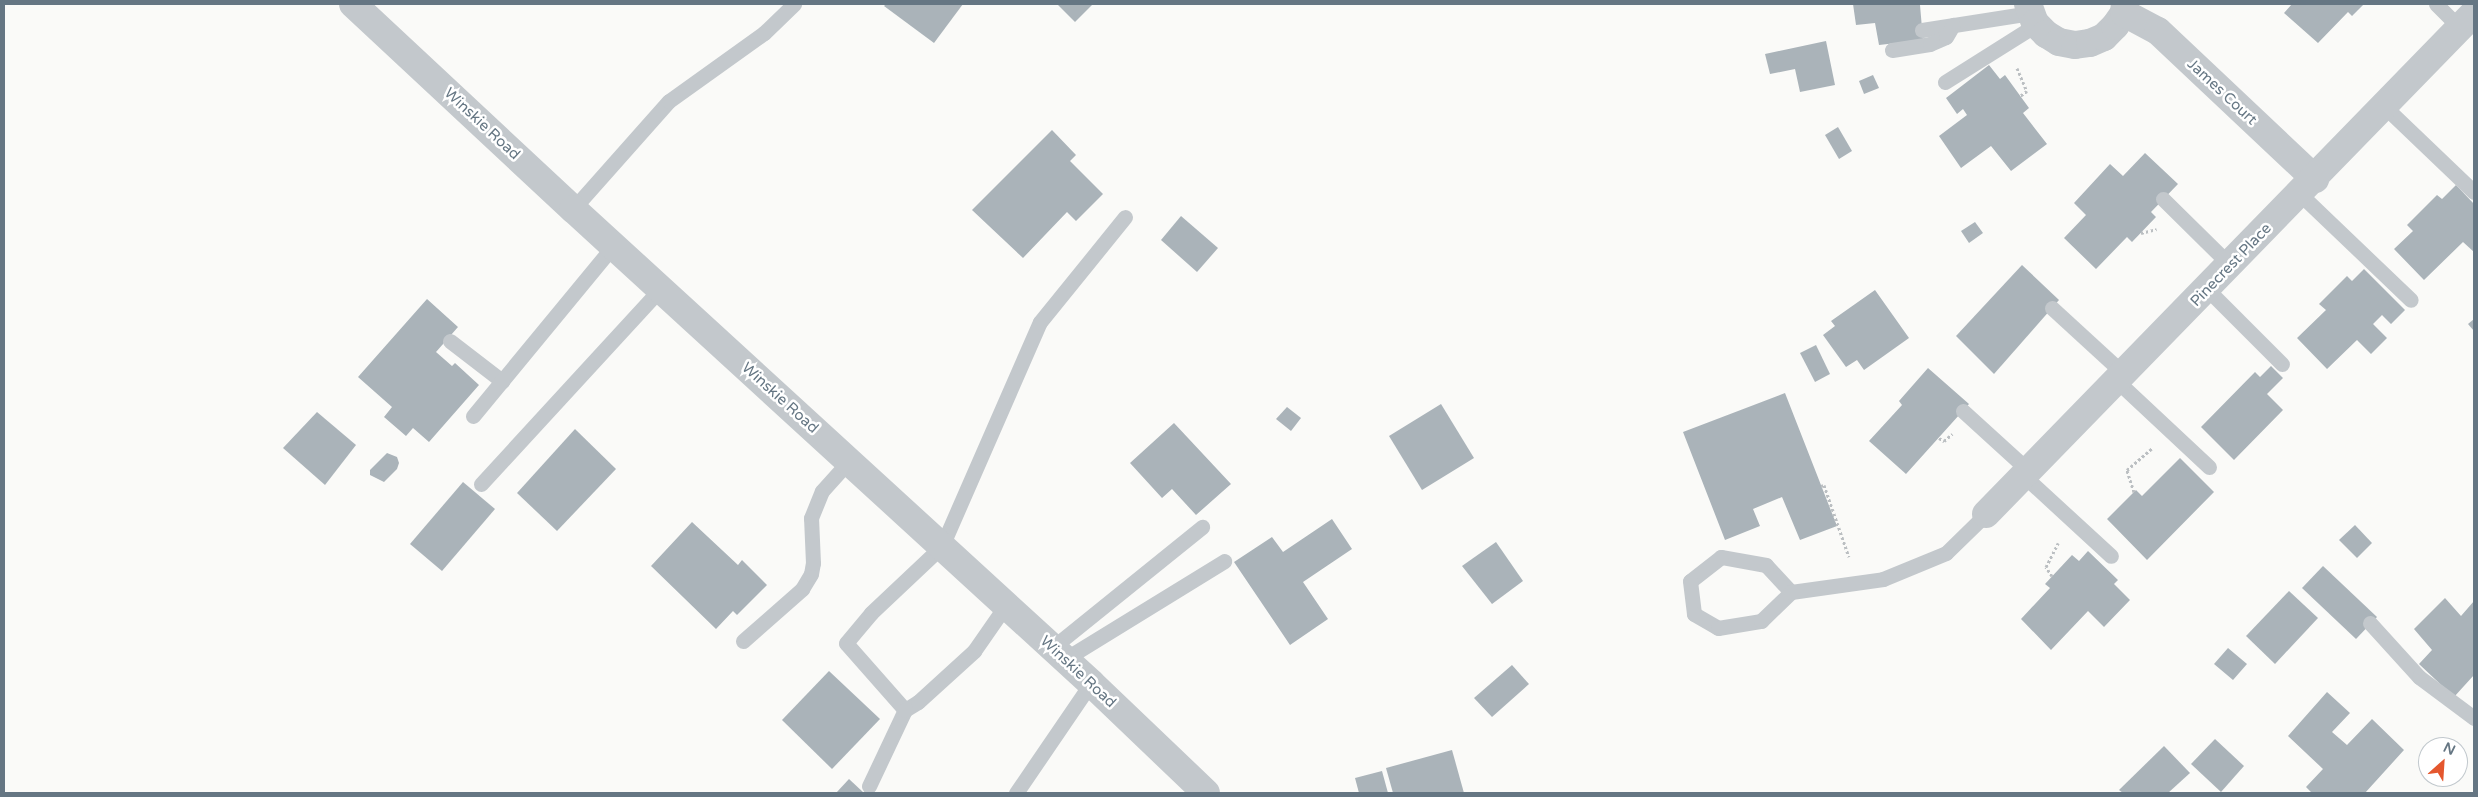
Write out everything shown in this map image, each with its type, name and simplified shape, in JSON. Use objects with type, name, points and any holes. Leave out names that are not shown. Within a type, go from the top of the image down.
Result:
[{"type":"street","name":"Winskie Road","points":[[353,4],[573,209],[1091,683],[1206,793]]},
{"type":"street","name":"James Court","points":[[2032,14],[2046,34],[2059,42],[2074,44],[2090,43],[2104,37],[2116,26],[2124,8],[2158,31],[2308,187]]},
{"type":"street","name":"Pinecrest Place","points":[[1986,514],[2308,187],[2470,19]]},
{"type":"lane","points":[[573,209],[669,101],[764,32],[794,4]]},
{"type":"lane","points":[[2436,4],[2470,19]]},
{"type":"lane","points":[[1922,30],[2032,14]]},
{"type":"lane","points":[[1945,82],[2007,44],[2032,14]]},
{"type":"lane","points":[[1892,50],[1930,44],[1946,37],[1953,25]]},
{"type":"lane","points":[[2384,107],[2474,192]]},
{"type":"lane","points":[[2308,187],[2411,300]]},
{"type":"lane","points":[[2163,199],[2230,265]]},
{"type":"lane","points":[[905,710],[846,643],[871,613],[942,546],[1040,322],[1125,217]]},
{"type":"lane","points":[[473,416],[614,246]]},
{"type":"lane","points":[[481,484],[660,289]]},
{"type":"lane","points":[[2207,289],[2282,364]]},
{"type":"lane","points":[[2052,308],[2171,431],[2209,467]]},
{"type":"lane","points":[[450,342],[502,381]]},
{"type":"lane","points":[[1963,411],[2070,518],[2111,556]]},
{"type":"lane","points":[[743,641],[802,588],[811,574],[813,563],[811,518],[822,491],[849,461]]},
{"type":"lane","points":[[1790,592],[1766,565],[1721,557],[1690,581],[1694,614],[1718,628],[1761,621],[1790,592],[1883,579],[1946,553],[1986,514]]},
{"type":"lane","points":[[1059,654],[1202,527]]},
{"type":"lane","points":[[1059,654],[1224,561]]},
{"type":"lane","points":[[869,786],[905,710],[918,702],[974,651],[1006,605]]},
{"type":"lane","points":[[2370,623],[2419,677],[2474,718]]},
{"type":"lane","points":[[1016,793],[1091,683]]},
{"type":"path","points":[[2007,44],[2026,91],[2020,96]]},
{"type":"path","points":[[2134,492],[2127,470],[2171,431]]},
{"type":"path","points":[[1821,486],[1824,485],[1857,582]]},
{"type":"path","points":[[2052,576],[2046,567],[2070,518]]},
{"type":"building","points":[[886,4],[963,4],[934,43],[884,6]]},
{"type":"building","points":[[1057,4],[1093,4],[1075,22]]},
{"type":"building","points":[[1853,4],[1924,4],[1920,5],[1923,40],[1879,45],[1875,23],[1856,25]]},
{"type":"building","points":[[2292,4],[2364,4],[2352,16],[2348,12],[2318,43],[2284,13]]},
{"type":"building","points":[[1826,41],[1835,85],[1800,92],[1795,69],[1770,74],[1765,54]]},
{"type":"building","points":[[1989,65],[2000,79],[2005,75],[2029,108],[2023,113],[2047,144],[2011,171],[1991,146],[1961,168],[1939,136],[1967,115],[1963,109],[1957,114],[1946,98]]},
{"type":"building","points":[[1873,75],[1879,88],[1864,94],[1859,81]]},
{"type":"building","points":[[1838,127],[1852,151],[1839,159],[1825,135]]},
{"type":"building","points":[[1052,130],[1076,155],[1070,161],[1103,194],[1076,221],[1067,212],[1023,258],[972,210]]},
{"type":"building","points":[[2145,153],[2178,184],[2151,212],[2156,217],[2132,242],[2127,237],[2096,269],[2064,238],[2086,215],[2074,203],[2110,164],[2123,176]]},
{"type":"building","points":[[2456,185],[2474,204],[2474,252],[2463,242],[2424,280],[2394,249],[2413,231],[2407,225],[2437,195],[2442,199]]},
{"type":"building","points":[[1181,216],[1218,248],[1197,272],[1161,240]]},
{"type":"building","points":[[1975,222],[1983,233],[1969,243],[1961,231]]},
{"type":"building","points":[[2022,265],[2059,300],[1994,374],[1956,336]]},
{"type":"building","points":[[2364,269],[2405,310],[2391,324],[2382,315],[2373,324],[2387,338],[2371,354],[2357,340],[2327,369],[2297,338],[2326,310],[2319,304],[2347,276],[2352,281]]},
{"type":"building","points":[[1875,290],[1909,338],[1864,370],[1857,360],[1846,367],[1823,335],[1835,326],[1831,321]]},
{"type":"building","points":[[427,299],[458,327],[436,352],[452,366],[455,363],[479,385],[429,442],[413,428],[406,436],[384,417],[392,407],[358,377]]},
{"type":"building","points":[[2474,319],[2474,331],[2468,324]]},
{"type":"building","points":[[1816,345],[1830,374],[1815,382],[1800,353]]},
{"type":"building","points":[[2271,366],[2283,378],[2267,394],[2283,410],[2234,460],[2201,427],[2255,372],[2260,377]]},
{"type":"building","points":[[1928,368],[1969,404],[1906,474],[1869,441],[1902,405],[1899,401]]},
{"type":"building","points":[[1785,393],[1837,526],[1800,540],[1782,497],[1753,509],[1760,526],[1725,540],[1683,432]]},
{"type":"building","points":[[1441,404],[1474,458],[1422,490],[1389,436]]},
{"type":"building","points":[[1287,407],[1301,418],[1291,431],[1276,419]]},
{"type":"building","points":[[317,412],[356,445],[325,485],[283,448]]},
{"type":"building","points":[[1174,423],[1231,484],[1196,515],[1172,489],[1162,498],[1130,463]]},
{"type":"building","points":[[575,429],[616,469],[557,531],[517,493]]},
{"type":"building","points":[[387,453],[397,457],[399,463],[397,469],[384,482],[370,475],[370,470]]},
{"type":"building","points":[[2180,458],[2214,492],[2147,560],[2107,519],[2136,490],[2142,496]]},
{"type":"building","points":[[463,482],[495,509],[442,571],[410,544]]},
{"type":"building","points":[[1332,519],[1352,549],[1303,582],[1328,619],[1290,645],[1234,562],[1272,537],[1283,552]]},
{"type":"building","points":[[692,522],[738,565],[742,560],[767,585],[737,615],[733,611],[716,629],[651,566]]},
{"type":"building","points":[[2355,525],[2372,543],[2357,558],[2339,540]]},
{"type":"building","points":[[1496,542],[1523,581],[1492,604],[1462,566]]},
{"type":"building","points":[[2088,551],[2118,580],[2114,584],[2130,600],[2104,627],[2088,611],[2051,650],[2021,619],[2050,588],[2045,584],[2072,555],[2079,561]]},
{"type":"building","points":[[2323,566],[2377,617],[2356,639],[2302,588]]},
{"type":"building","points":[[2289,591],[2318,618],[2275,664],[2246,636]]},
{"type":"building","points":[[2445,598],[2461,616],[2474,601],[2474,675],[2454,697],[2419,664],[2432,650],[2414,629]]},
{"type":"building","points":[[2228,648],[2247,664],[2233,680],[2214,664]]},
{"type":"building","points":[[1512,665],[1529,684],[1492,717],[1474,698]]},
{"type":"building","points":[[829,671],[880,719],[832,769],[782,720]]},
{"type":"building","points":[[2327,692],[2350,713],[2332,732],[2347,745],[2372,719],[2404,750],[2365,793],[2312,793],[2306,787],[2323,769],[2288,736]]},
{"type":"building","points":[[2215,739],[2244,766],[2221,792],[2191,764]]},
{"type":"building","points":[[2164,746],[2190,773],[2168,793],[2123,793],[2119,790]]},
{"type":"building","points":[[1452,750],[1464,793],[1393,793],[1386,768]]},
{"type":"building","points":[[1382,771],[1388,793],[1359,793],[1355,778]]},
{"type":"building","points":[[849,779],[864,793],[836,793]]}]
